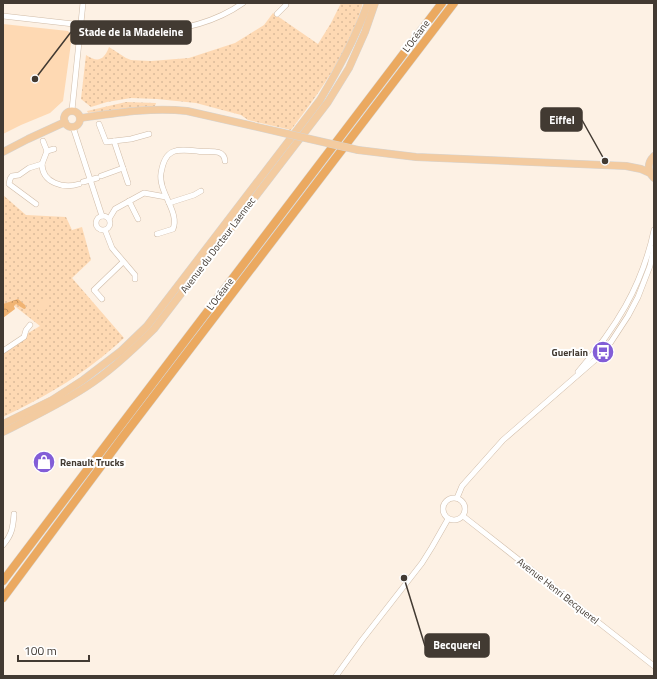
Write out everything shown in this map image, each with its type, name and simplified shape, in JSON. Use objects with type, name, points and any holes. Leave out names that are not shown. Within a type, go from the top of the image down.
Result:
[{"type":"highway","name":"L’Océane","points":[[3,582],[124,420],[442,3]]},
{"type":"highway","name":"L’Océane","points":[[3,598],[122,438],[454,3]]},
{"type":"main road","name":"Avenue du Docteur Laennec","points":[[3,424],[52,400],[82,380],[121,352],[147,326],[320,100],[341,65],[358,30],[368,3]]},
{"type":"main road","name":"Avenue du Docteur Laennec","points":[[3,432],[56,406],[88,386],[127,356],[154,329],[328,102],[349,68],[366,32],[376,3]]},
{"type":"main road","points":[[81,118],[158,109],[187,111],[358,150],[416,156],[626,166],[641,169],[652,175]]},
{"type":"main road","points":[[72,110],[79,114],[81,118],[78,126],[68,126],[65,122],[65,114],[72,110]]},
{"type":"main road","points":[[3,152],[65,122]]},
{"type":"main road","points":[[626,166],[652,158]]},
{"type":"main road","points":[[652,158],[648,166],[652,175]]},
{"type":"street","points":[[72,110],[83,3]]},
{"type":"street","points":[[3,16],[144,32],[182,29],[202,24],[222,16],[243,3]]},
{"type":"street","points":[[277,14],[286,4]]},
{"type":"street","points":[[99,124],[106,142],[130,139],[149,134]]},
{"type":"street","points":[[73,127],[89,180],[102,216],[109,219]]},
{"type":"street","points":[[43,141],[47,151],[42,164],[42,170],[46,177],[65,186],[81,183],[123,168]]},
{"type":"street","points":[[114,141],[128,183]]},
{"type":"street","points":[[47,151],[54,149]]},
{"type":"street","points":[[157,234],[174,229],[175,224],[174,216],[166,197],[161,179],[161,172],[165,158],[171,152],[183,149],[198,152],[220,152],[225,158],[225,161]]},
{"type":"street","points":[[3,184],[12,176],[19,175],[29,168],[42,164]]},
{"type":"street","points":[[10,179],[9,184],[36,204]]},
{"type":"street","points":[[169,202],[194,195],[201,191]]},
{"type":"street","points":[[105,230],[110,224],[109,219],[115,209],[129,201],[144,193],[166,197]]},
{"type":"street","points":[[129,201],[138,219]]},
{"type":"street","points":[[102,216],[97,220],[96,224],[100,230],[105,230]]},
{"type":"street","points":[[105,230],[112,248],[135,275],[135,279]]},
{"type":"street","points":[[567,384],[613,328],[627,305],[643,270],[654,230]]},
{"type":"street","points":[[457,498],[462,486],[503,440],[595,360],[611,342],[628,316],[640,290],[650,266],[654,248]]},
{"type":"street","points":[[102,299],[94,290],[123,262]]},
{"type":"street","points":[[3,351],[24,337],[26,330],[30,325]]},
{"type":"street","points":[[608,340],[613,328]]},
{"type":"street","points":[[450,498],[457,498],[461,500],[465,506],[463,516],[457,520],[448,519],[442,510],[444,502],[450,498]]},
{"type":"street","points":[[3,545],[13,530],[14,514]]},
{"type":"street","name":"Avenue Henri Becquerel","points":[[463,516],[654,666]]},
{"type":"street","points":[[336,676],[422,563],[448,519]]},
{"type":"shaded area","points":[[341,3],[363,3],[350,37],[333,70],[313,101],[291,130],[248,120],[241,115],[196,103],[131,98],[107,102],[91,107],[81,99],[86,55],[94,59],[100,59],[105,55],[109,47],[131,60],[151,61],[189,58],[235,43],[264,25],[273,13],[318,44]]},
{"type":"shaded area","points":[[3,24],[68,31],[72,36],[63,101],[50,113],[3,134]]},
{"type":"shaded area","points":[[126,102],[156,103],[155,106],[88,113],[87,111]]},
{"type":"shaded area","points":[[3,195],[26,215],[66,217],[72,230],[82,227],[91,260],[72,278],[124,338],[110,351],[81,373],[51,392],[3,417],[3,348],[40,326],[12,304],[3,310]]},
{"type":"shaded area","points":[[45,297],[51,301],[51,303],[43,313],[41,313],[36,308]]},
{"type":"green space","points":[[18,299],[25,305],[26,308],[24,309],[16,304],[14,306],[15,309],[3,318],[3,304]]},
{"type":"place","name":"Stade de la Madeleine","points":[[35,79]]},
{"type":"place","name":"Eiffel","points":[[605,161]]},
{"type":"place","name":"Guerlain","points":[[603,352]]},
{"type":"place","name":"Renault Trucks","points":[[44,462]]},
{"type":"place","name":"Becquerel","points":[[404,578]]}]
